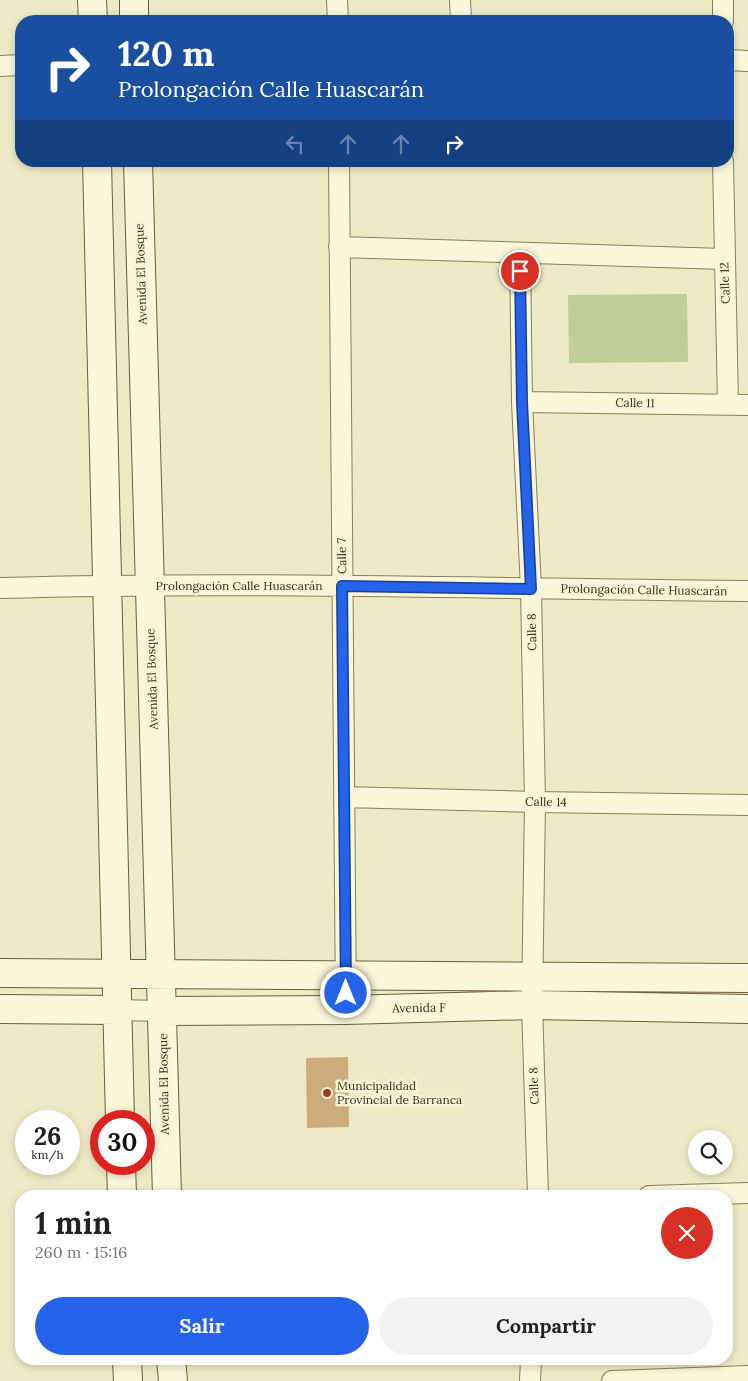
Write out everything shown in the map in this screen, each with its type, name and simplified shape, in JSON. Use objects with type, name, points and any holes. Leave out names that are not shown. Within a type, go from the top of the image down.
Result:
[{"type":"street","points":[[92,0],[93,15]]},
{"type":"street","points":[[134,0],[134,15]]},
{"type":"street","points":[[337,0],[338,15]]},
{"type":"street","points":[[460,0],[461,15]]},
{"type":"street","points":[[723,0],[723,15]]},
{"type":"street","points":[[734,60],[748,61]]},
{"type":"street","points":[[0,66],[15,65]]},
{"type":"street","points":[[97,167],[120,1110]]},
{"type":"street","name":"Avenida El Bosque","points":[[138,167],[167,1190]]},
{"type":"street","name":"Calle 7","points":[[339,167],[346,1010]]},
{"type":"street","name":"Calle 12","points":[[723,167],[724,259],[738,405]]},
{"type":"street","points":[[339,247],[724,259]]},
{"type":"street","name":"Calle 8","points":[[520,252],[522,402],[531,589],[535,802],[532,1005],[538,1190]]},
{"type":"street","name":"Calle 11","points":[[522,402],[738,405]]},
{"type":"street","name":"Prolongación Calle Huascarán","points":[[0,588],[107,585],[748,591]]},
{"type":"street","name":"Calle 14","points":[[344,797],[748,805]]},
{"type":"street","points":[[0,973],[748,978]]},
{"type":"street","name":"Avenida F","points":[[0,1009],[162,1011],[346,1010],[532,1005],[748,1009]]},
{"type":"street","points":[[122,1175],[122,1190]]},
{"type":"street","points":[[733,1193],[748,1193]]},
{"type":"street","points":[[127,1365],[128,1381]]},
{"type":"street","points":[[172,1365],[173,1381]]},
{"type":"street","points":[[530,1381],[531,1365]]},
{"type":"street","points":[[612,1381],[748,1376]]},
{"type":"green space","points":[[687,294],[688,362],[569,363],[568,295]]},
{"type":"building","name":"Municipalidad Provincial de Barranca","points":[[348,1057],[349,1127],[307,1128],[306,1058]]},
{"type":"place","name":"Municipalidad Provincial de Barranca","points":[[327,1093]]},
{"type":"route","points":[[346,993],[342,586],[531,589],[522,402],[520,271]]}]
